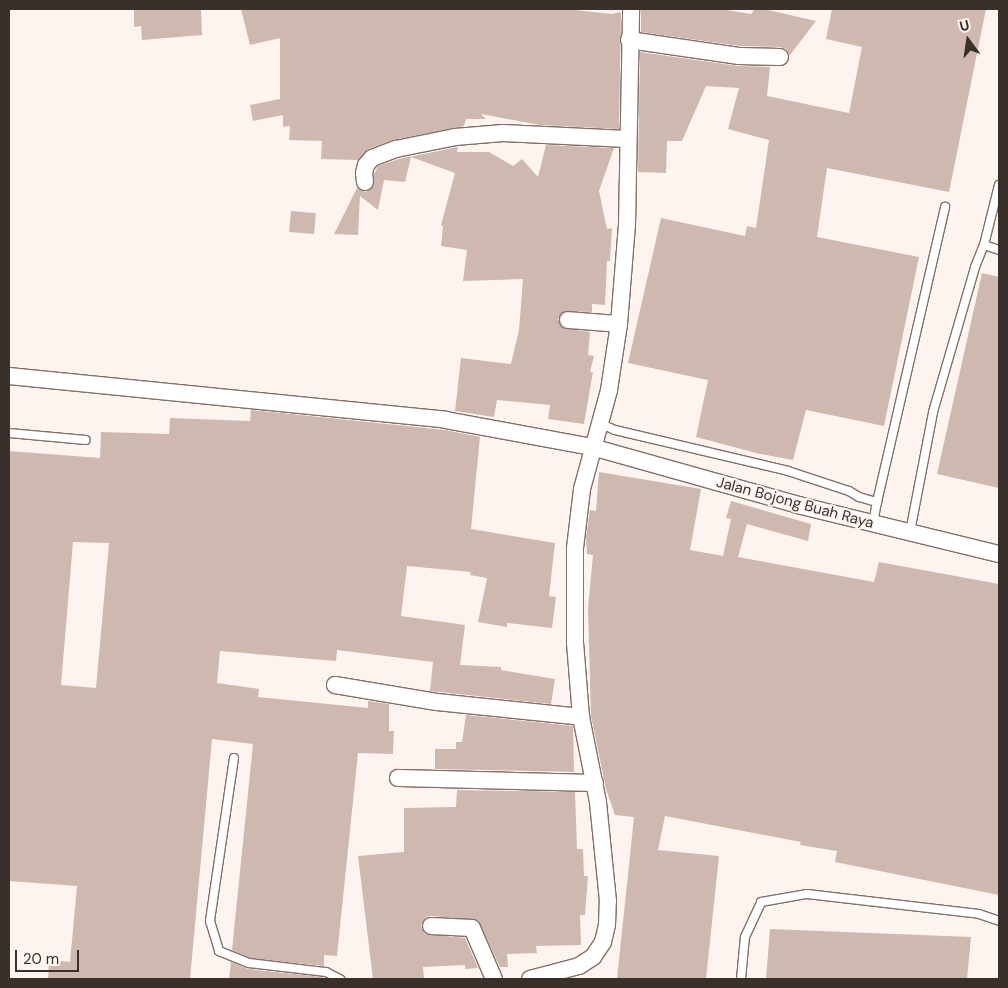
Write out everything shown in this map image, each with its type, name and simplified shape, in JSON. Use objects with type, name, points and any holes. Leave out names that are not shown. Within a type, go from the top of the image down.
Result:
[{"type":"street","points":[[530,979],[579,966],[593,957],[603,942],[607,924],[608,901],[595,783],[581,717],[575,643],[575,548],[582,489],[615,362],[619,324],[628,224],[627,139],[631,9]]},
{"type":"street","points":[[629,40],[739,56],[780,57]]},
{"type":"street","points":[[365,182],[366,164],[372,158],[396,150],[455,137],[503,133],[627,139]]},
{"type":"street","points":[[568,320],[619,324]]},
{"type":"street","name":"Jalan Bojong Buah Raya","points":[[9,376],[446,420],[592,448],[798,505],[999,554]]},
{"type":"street","points":[[335,685],[437,702],[581,717]]},
{"type":"street","points":[[398,778],[595,783]]},
{"type":"street","points":[[431,926],[467,926],[472,928],[494,979]]},
{"type":"lane","points":[[910,532],[933,412],[975,267],[984,245],[999,185]]},
{"type":"lane","points":[[872,523],[945,207]]},
{"type":"lane","points":[[984,245],[999,250]]},
{"type":"lane","points":[[599,423],[615,430],[788,471],[877,502]]},
{"type":"lane","points":[[9,433],[86,440]]},
{"type":"lane","points":[[234,758],[210,921],[219,951],[249,963],[326,972],[340,979]]},
{"type":"lane","points":[[741,979],[745,937],[761,902],[807,894],[979,914],[999,921]]},
{"type":"building","points":[[134,9],[201,9],[202,35],[142,40],[141,26],[134,27]]},
{"type":"building","points":[[241,9],[565,9],[612,14],[621,12],[619,129],[540,125],[481,114],[486,119],[466,119],[464,126],[393,140],[368,149],[358,160],[321,159],[322,141],[289,140],[290,126],[283,127],[283,115],[253,121],[250,105],[280,99],[280,38],[250,45]]},
{"type":"building","points":[[641,9],[720,9],[751,14],[755,9],[764,9],[816,21],[790,55],[786,49],[780,47],[740,46],[641,32]]},
{"type":"building","points":[[832,9],[986,9],[949,192],[827,168],[817,237],[919,257],[884,426],[806,410],[793,460],[760,454],[696,437],[708,380],[628,363],[661,218],[745,236],[747,226],[756,228],[769,140],[728,129],[739,88],[706,86],[682,141],[667,141],[666,173],[638,172],[640,52],[738,66],[770,67],[767,96],[849,113],[862,47],[826,39]]},
{"type":"building","points":[[546,145],[614,148],[599,191],[607,229],[612,228],[610,261],[607,261],[605,305],[592,304],[592,312],[564,311],[558,319],[563,328],[590,332],[588,355],[594,356],[590,372],[593,372],[584,424],[548,419],[550,405],[497,400],[494,417],[455,411],[461,358],[511,364],[519,330],[523,279],[463,281],[467,250],[441,246],[443,226],[441,225],[455,173],[411,157],[405,182],[384,180],[378,210],[360,196],[358,235],[334,234],[357,188],[366,192],[374,186],[374,174],[378,166],[399,159],[458,147],[457,152],[489,152],[513,166],[522,159],[538,177]]},
{"type":"building","points":[[291,211],[316,213],[314,234],[289,232]]},
{"type":"building","points":[[982,273],[999,277],[999,488],[937,474]]},
{"type":"building","points":[[251,410],[445,430],[480,437],[471,529],[555,543],[549,596],[556,597],[552,628],[507,623],[507,627],[478,622],[487,578],[470,575],[471,572],[407,566],[401,616],[465,625],[460,665],[501,667],[501,670],[555,679],[551,704],[430,691],[433,662],[337,650],[336,661],[220,651],[217,683],[259,689],[258,697],[368,708],[368,701],[389,704],[389,731],[394,731],[393,754],[358,753],[337,956],[324,955],[324,966],[250,958],[232,950],[253,744],[212,739],[190,979],[48,979],[49,960],[70,962],[77,886],[9,881],[9,451],[100,458],[101,432],[169,434],[170,418],[250,421]],"holes":[[[73,542],[109,543],[96,688],[61,685]]]},
{"type":"building","points":[[599,472],[701,489],[690,550],[723,556],[731,519],[726,518],[731,501],[811,524],[808,541],[747,524],[738,557],[874,582],[879,562],[999,584],[999,895],[835,862],[837,851],[800,845],[801,842],[665,816],[658,850],[719,856],[706,979],[617,979],[634,817],[615,815],[606,789],[591,716],[588,608],[593,555],[587,554],[586,537],[590,510],[596,511]]},
{"type":"building","points":[[466,715],[573,726],[574,772],[435,769],[435,749],[456,749],[456,742],[462,742]]},
{"type":"building","points":[[457,790],[575,792],[577,849],[583,849],[584,876],[588,876],[585,915],[580,915],[581,945],[536,946],[537,953],[507,954],[508,967],[500,967],[478,920],[431,916],[426,917],[421,925],[425,934],[465,938],[478,968],[465,969],[465,965],[423,967],[424,979],[373,979],[358,856],[404,852],[404,808],[456,807]]},
{"type":"building","points":[[770,929],[971,937],[967,979],[766,979]]},
{"type":"building","points":[[231,962],[248,969],[323,977],[323,979],[229,979]]}]
